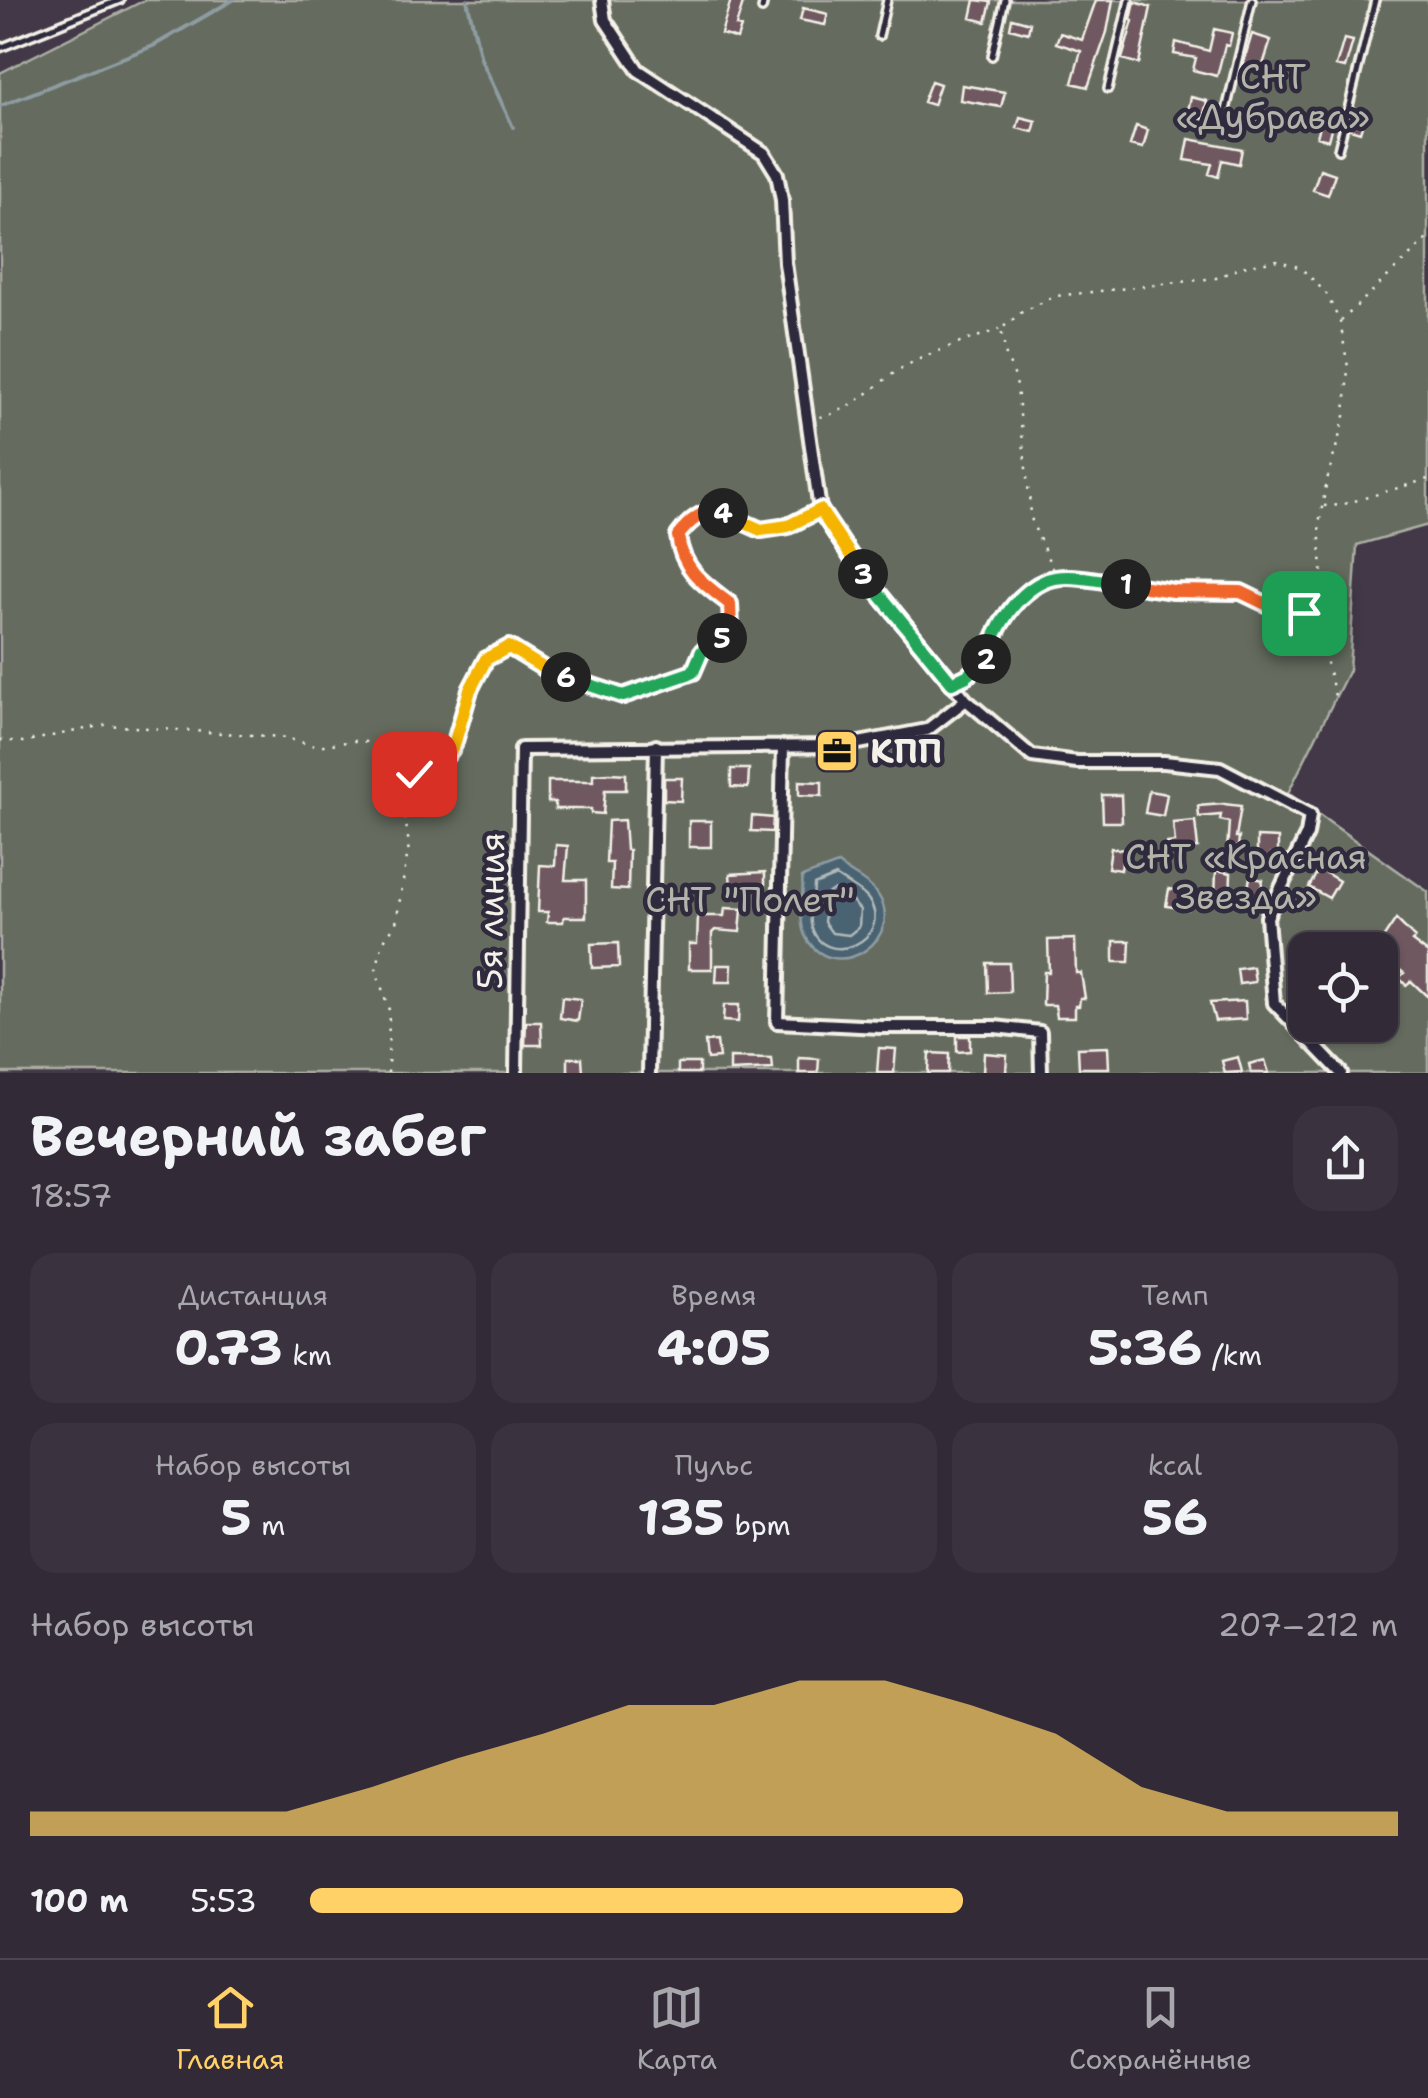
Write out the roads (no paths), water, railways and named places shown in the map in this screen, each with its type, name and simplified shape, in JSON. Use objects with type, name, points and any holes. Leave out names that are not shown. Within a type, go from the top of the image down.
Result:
[{"type":"street","points":[[602,0],[605,20],[638,70],[764,153],[777,174],[785,263],[820,510],[854,563],[966,700],[1032,756],[1077,762],[1164,762],[1220,768],[1310,815],[1307,834],[1267,917],[1274,1003],[1342,1073]]},
{"type":"street","points":[[649,1073],[656,746],[843,746],[928,730],[966,700]]},
{"type":"street","name":"5я линия","points":[[516,1073],[521,749],[656,746]]},
{"type":"street","points":[[783,746],[777,1022],[882,1028],[995,1027],[1040,1032],[1041,1073]]},
{"type":"lane","points":[[0,48],[120,0]]},
{"type":"lane","points":[[762,9],[764,0]]},
{"type":"lane","points":[[879,36],[887,0]]},
{"type":"lane","points":[[992,56],[1006,0]]},
{"type":"lane","points":[[1108,89],[1130,0]]},
{"type":"lane","points":[[1224,119],[1252,0]]},
{"type":"lane","points":[[1338,150],[1375,0]]},
{"type":"water","points":[[838,864],[876,892],[884,909],[884,925],[865,950],[851,957],[835,958],[820,953],[804,932],[802,877]]},
{"type":"waterway","points":[[0,106],[153,46],[233,0]]},
{"type":"waterway","points":[[467,0],[481,59],[513,127]]},
{"type":"place","name":"КПП","points":[[837,751]]},
{"type":"park label","name":"СНТ «Дубрава»","points":[[1273,97]]},
{"type":"park label","name":"СНТ «Красная Звезда»","points":[[1246,877]]},
{"type":"park label","name":"СНТ \"Полет\"","points":[[750,900]]}]
